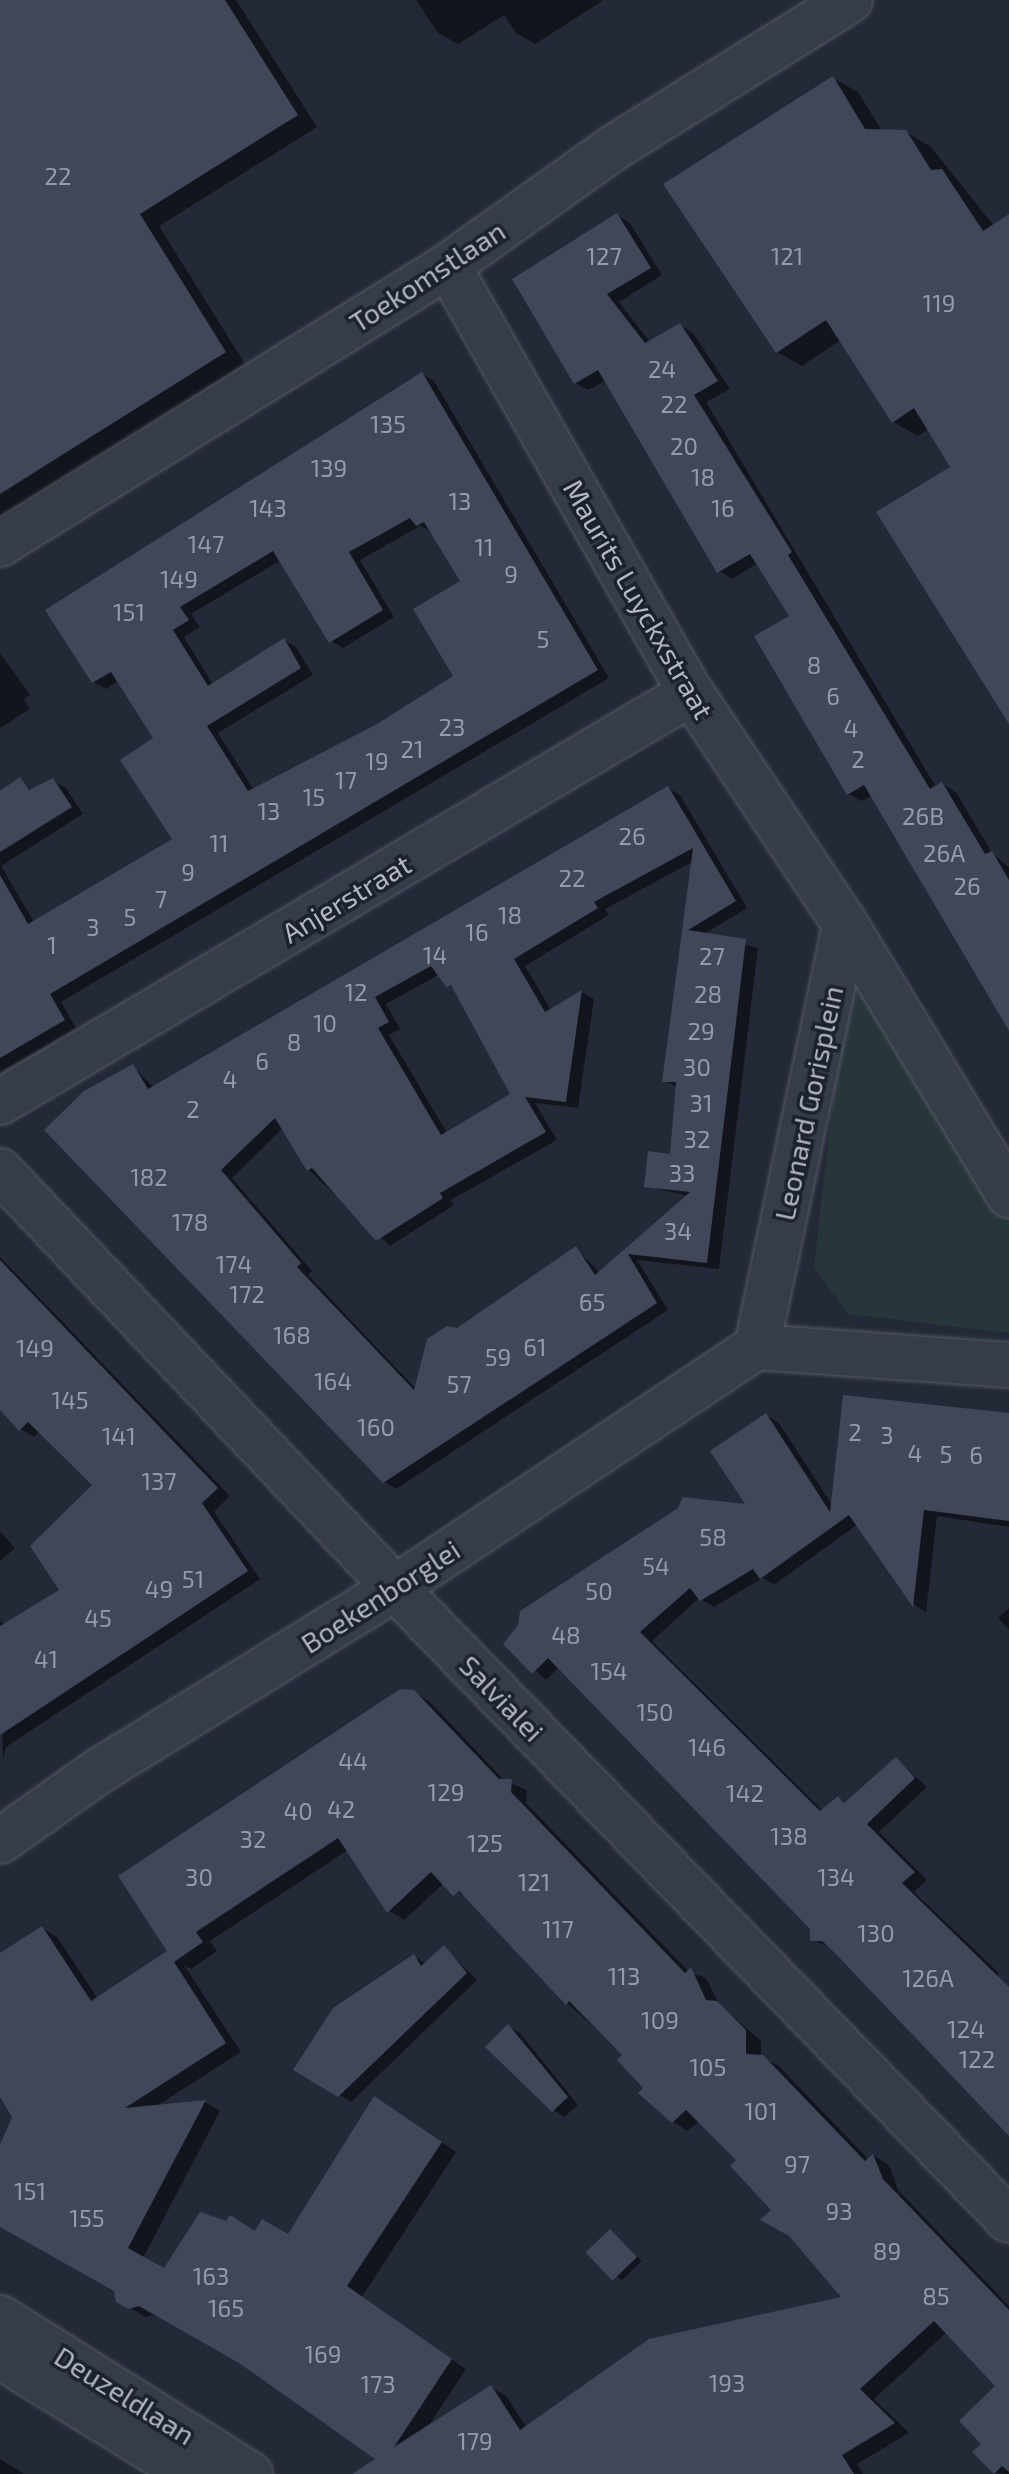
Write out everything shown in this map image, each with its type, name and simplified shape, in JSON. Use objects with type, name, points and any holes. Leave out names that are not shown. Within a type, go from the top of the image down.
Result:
[{"type":"street","name":"Toekomstlaan","points":[[0,544],[448,266],[615,147],[850,0]]},
{"type":"street","name":"Maurits Luyckxstraat","points":[[448,266],[691,693],[845,924]]},
{"type":"street","name":"Anjerstraat","points":[[0,1102],[691,693]]},
{"type":"street","name":"Leonard Gorisplein","points":[[845,924],[1009,1195]]},
{"type":"street","name":"Leonard Gorisplein","points":[[757,1347],[845,924]]},
{"type":"street","name":"Salvialei","points":[[0,1171],[395,1588],[1009,2220]]},
{"type":"street","points":[[757,1347],[1009,1365]]},
{"type":"street","name":"Boekenborglei","points":[[0,1841],[99,1771],[395,1588],[757,1347]]},
{"type":"street","name":"Deuzeldlaan","points":[[0,2318],[250,2474]]},
{"type":"street","name":"Deuzeldlaan","points":[[0,2356],[191,2474]]},
{"type":"shaded area","points":[[873,982],[1009,1209],[1009,1333],[848,1314],[814,1268],[843,1006]]},
{"type":"building","points":[[0,0],[225,0],[298,115],[140,214],[226,352],[0,494]]},
{"type":"building","points":[[833,76],[865,129],[906,130],[931,170],[942,169],[983,231],[1009,214],[1009,724],[876,512],[950,467],[914,408],[892,423],[826,320],[776,353],[663,184]]},
{"type":"building","points":[[617,213],[651,268],[607,294],[645,343],[680,323],[718,381],[694,395],[792,552],[788,555],[930,789],[942,782],[985,854],[992,851],[1009,880],[1009,1031],[864,785],[847,795],[754,636],[789,616],[750,554],[717,573],[598,370],[574,384],[512,279]]},
{"type":"building","points":[[422,372],[598,670],[50,994],[65,1020],[0,1058],[0,875],[28,924],[172,839],[120,760],[153,738],[111,672],[92,683],[45,610]],"holes":[[[410,518],[416,526],[424,522],[460,581],[413,609],[453,676],[377,724],[248,791],[207,726],[301,668],[284,638],[208,686],[173,630],[189,620],[180,607],[273,551],[329,643],[383,610],[349,552]]]},
{"type":"building","points":[[20,777],[29,790],[53,778],[72,807],[0,852],[0,791]]},
{"type":"building","points":[[668,786],[736,901],[688,930],[746,939],[707,1263],[628,1254],[657,1303],[383,1483],[44,1130],[84,1091],[133,1064],[148,1089]],"holes":[[[693,848],[662,1082],[676,1082],[670,1154],[648,1151],[644,1187],[690,1192],[595,1275],[576,1246],[457,1328],[447,1326],[427,1339],[414,1390],[297,1267],[301,1263],[221,1170],[275,1118],[307,1171],[312,1168],[376,1241],[443,1198],[440,1193],[546,1132],[525,1097],[566,1102],[582,990],[545,1012],[514,959],[598,908],[594,902]],[[431,966],[446,987],[451,985],[510,1094],[441,1135],[378,1028],[389,1022],[375,997]]]},
{"type":"building","points":[[0,1260],[218,1488],[202,1503],[248,1571],[0,1735],[0,1626],[59,1590],[30,1546],[92,1485],[28,1422],[19,1431],[0,1410]]},
{"type":"building","points":[[843,1395],[1009,1413],[1009,1521],[924,1510],[913,1607],[849,1515],[760,1579],[753,1569],[700,1601],[690,1588],[640,1632],[820,1811],[838,1796],[844,1803],[896,1757],[915,1778],[867,1824],[915,1872],[902,1883],[1009,1987],[1009,2136],[832,1950],[822,1941],[810,1941],[810,1929],[548,1658],[532,1674],[503,1644],[518,1625],[520,1611],[678,1508],[683,1497],[745,1504],[710,1451],[766,1413],[830,1512]]},
{"type":"building","points":[[400,1689],[414,1690],[499,1779],[512,1779],[511,1792],[685,1973],[691,1967],[706,2000],[717,2001],[746,2030],[746,2054],[763,2055],[865,2161],[873,2154],[883,2179],[1009,2310],[1009,2472],[1002,2466],[994,2474],[972,2452],[981,2444],[959,2421],[995,2386],[934,2321],[860,2389],[895,2423],[842,2455],[854,2474],[352,2474],[375,2459],[239,2363],[139,2306],[128,2309],[116,2302],[114,2291],[0,2227],[0,2145],[12,2117],[0,2097],[0,1953],[42,1926],[91,2001],[167,1951],[118,1876]],"holes":[[[338,1838],[387,1913],[431,1872],[453,1896],[459,1891],[566,2005],[569,2001],[622,2055],[617,2060],[643,2088],[638,2093],[672,2123],[686,2110],[736,2160],[730,2166],[771,2210],[760,2220],[789,2236],[841,2297],[649,2339],[520,2430],[491,2385],[394,2447],[452,2359],[347,2286],[442,2142],[374,2096],[288,2234],[262,2219],[255,2231],[230,2215],[226,2221],[200,2212],[164,2268],[128,2248],[206,2100],[125,2108],[226,2043],[174,1962],[203,1942],[196,1932]]]},
{"type":"building","points":[[444,1945],[467,1973],[338,2097],[293,2070],[333,2008],[414,1954],[421,1966]]},
{"type":"building","points":[[508,2024],[568,2097],[552,2112],[485,2047]]},
{"type":"building","points":[[610,2229],[637,2257],[613,2281],[586,2253]]}]
